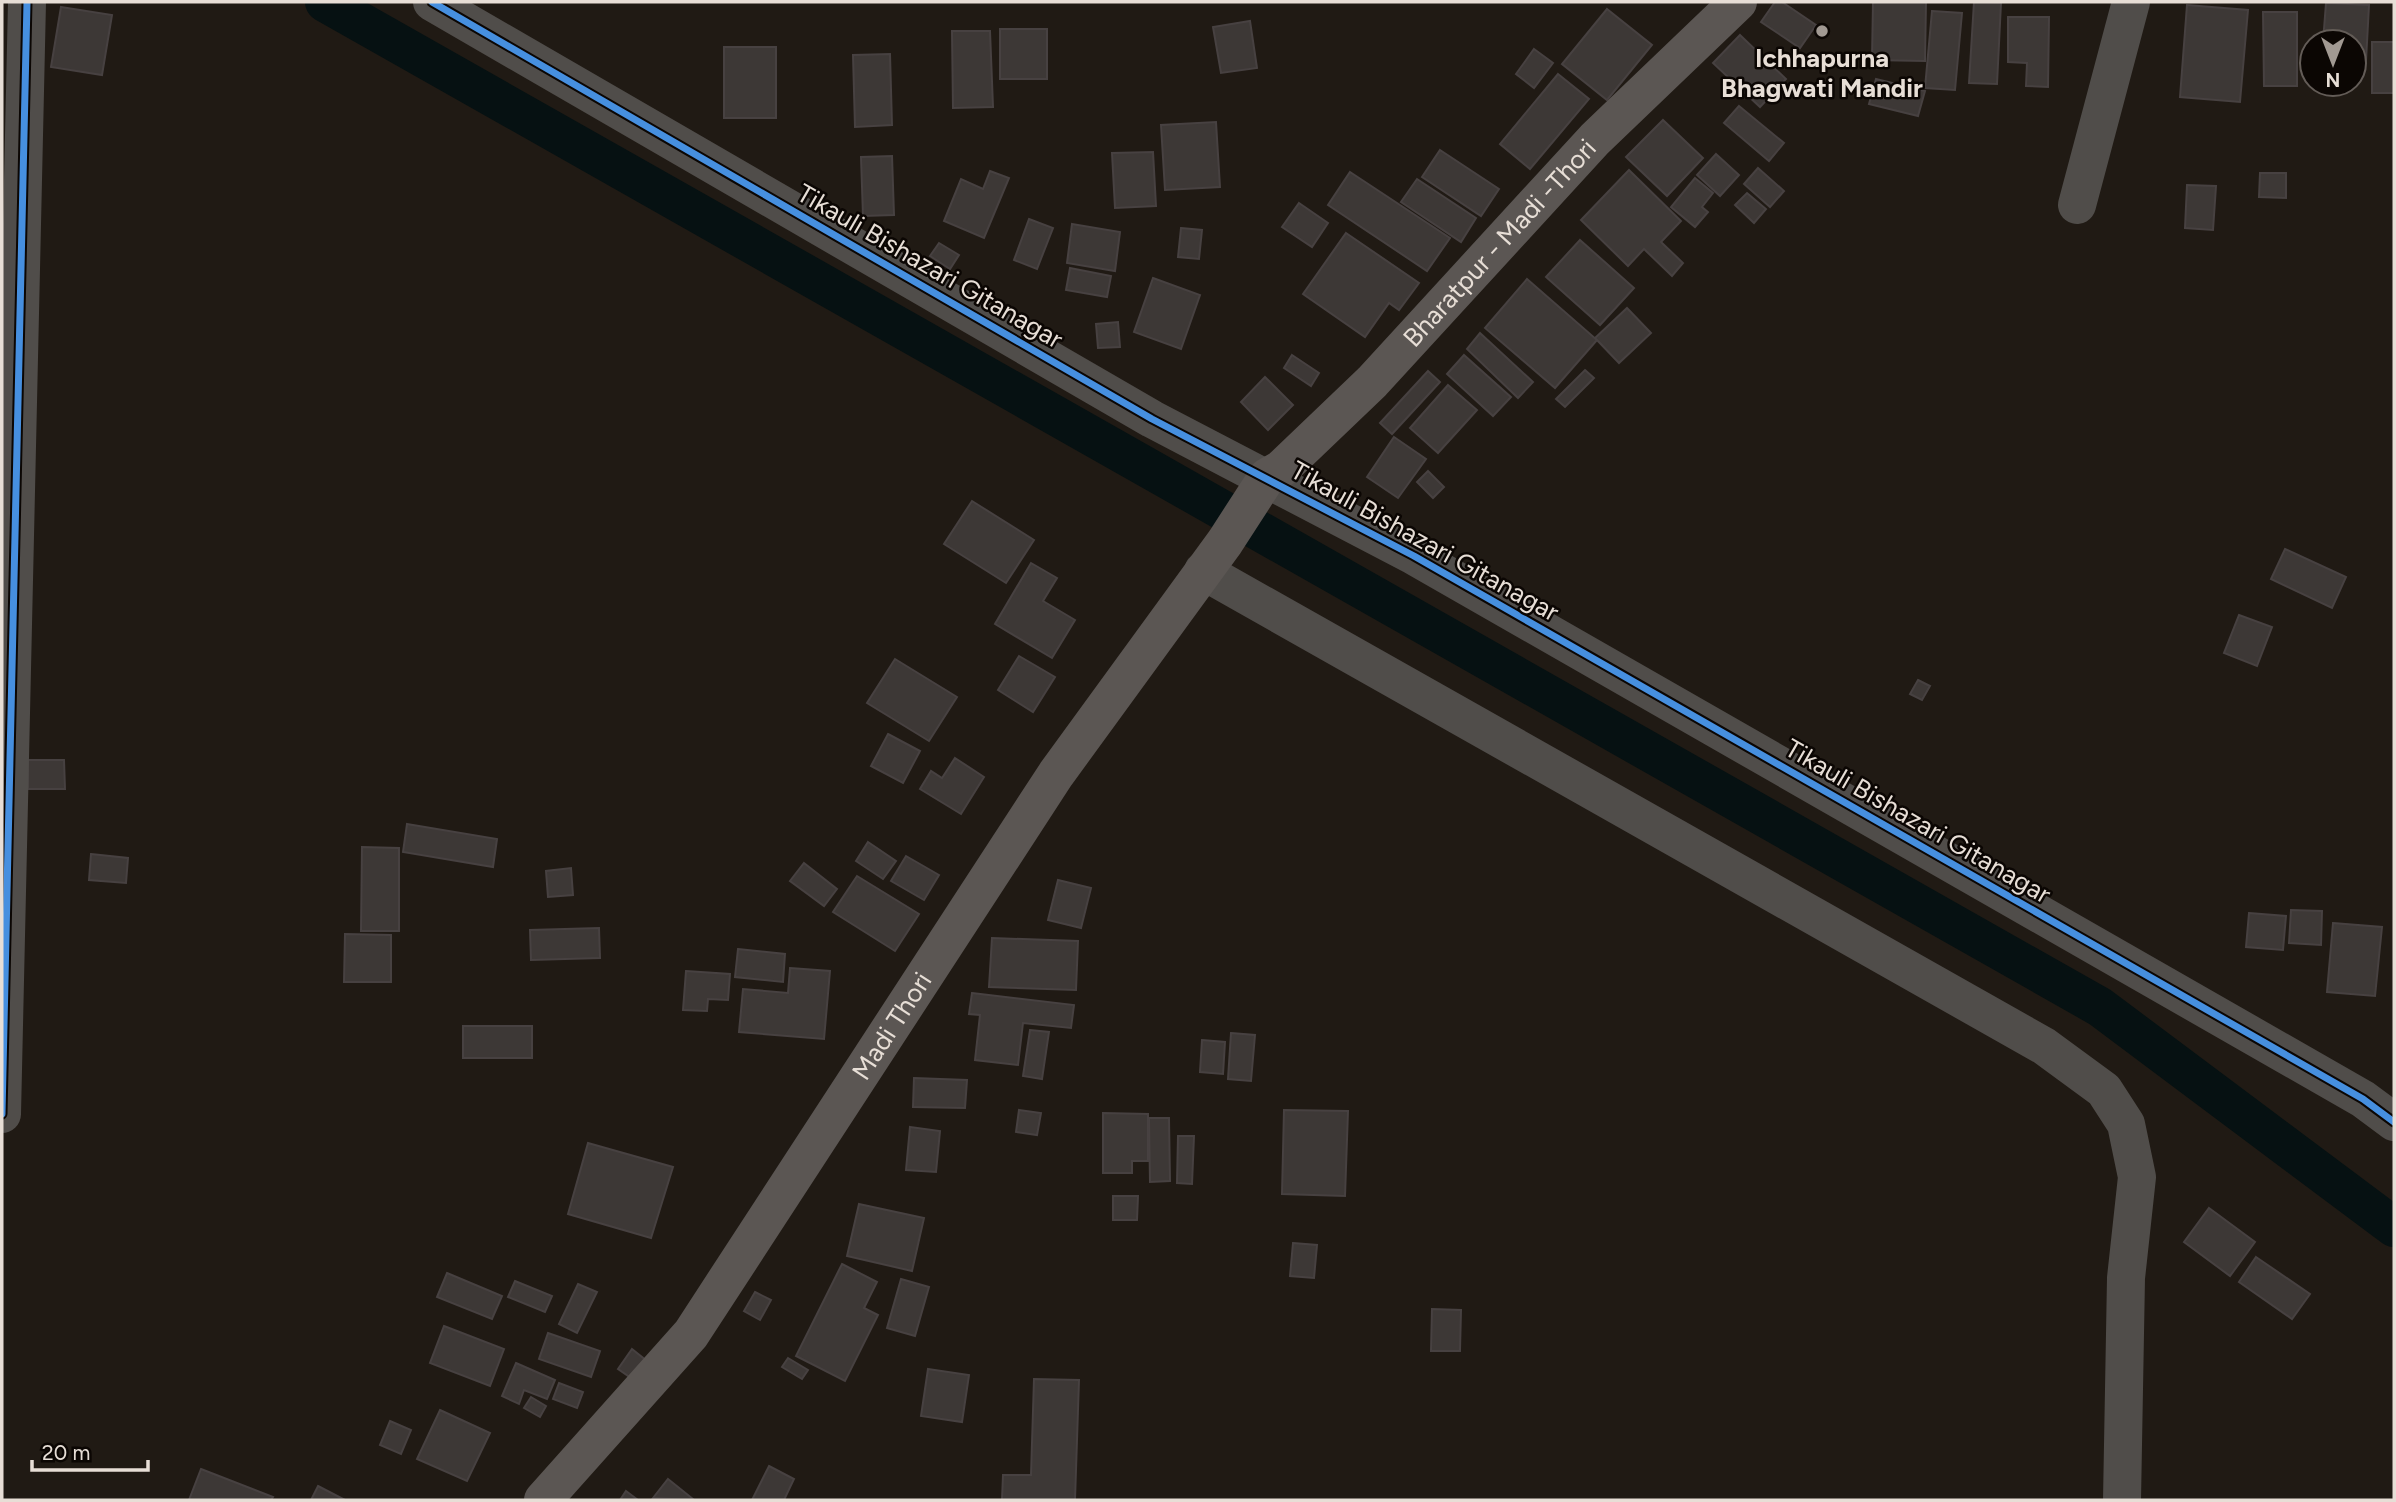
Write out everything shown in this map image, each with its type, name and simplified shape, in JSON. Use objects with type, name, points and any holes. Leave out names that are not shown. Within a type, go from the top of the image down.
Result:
[{"type":"main road","name":"Bharatpur - Madi -Thori","points":[[1214,556],[1265,480],[1281,469],[1371,382],[1595,139],[1738,2]]},
{"type":"main road","name":"Madi Thori","points":[[543,1500],[691,1334],[1056,774],[1214,556]]},
{"type":"street","points":[[2,1114],[27,2]]},
{"type":"street","name":"Tikauli Bishazari Gitanagar","points":[[432,2],[1152,419],[1414,556],[2315,1071],[2363,1099],[2394,1122]]},
{"type":"street","points":[[2077,205],[2131,2]]},
{"type":"street","points":[[1214,556],[2044,1046],[2104,1090],[2126,1124],[2137,1177],[2126,1278],[2122,1500]]},
{"type":"building","points":[[1775,2],[1782,2],[1816,25],[1800,48],[1761,22]]},
{"type":"building","points":[[1873,2],[1926,2],[1925,61],[1872,60]]},
{"type":"building","points":[[1974,2],[2001,3],[1997,84],[1969,83]]},
{"type":"building","points":[[2326,3],[2369,5],[2368,28],[2324,28]]},
{"type":"building","points":[[2187,5],[2248,10],[2240,102],[2180,97]]},
{"type":"building","points":[[61,7],[112,15],[102,75],[51,67]]},
{"type":"building","points":[[1607,9],[1652,45],[1607,100],[1562,64]]},
{"type":"building","points":[[1932,11],[1962,13],[1955,90],[1925,88]]},
{"type":"building","points":[[2263,12],[2297,12],[2297,86],[2264,86]]},
{"type":"building","points":[[2008,17],[2049,17],[2048,87],[2026,86],[2027,63],[2008,62]]},
{"type":"building","points":[[1250,21],[1257,68],[1221,73],[1213,27]]},
{"type":"building","points":[[1000,29],[1047,29],[1047,79],[1000,79]]},
{"type":"building","points":[[952,31],[990,31],[993,107],[953,108]]},
{"type":"building","points":[[1740,35],[1786,79],[1760,107],[1713,63]]},
{"type":"building","points":[[2372,42],[2394,42],[2394,93],[2372,93]]},
{"type":"building","points":[[724,47],[776,47],[776,118],[724,118]]},
{"type":"building","points":[[1534,49],[1553,63],[1534,88],[1516,74]]},
{"type":"building","points":[[890,54],[892,125],[855,127],[853,55]]},
{"type":"building","points":[[1558,74],[1589,99],[1530,169],[1500,144]]},
{"type":"building","points":[[1876,79],[1925,91],[1918,116],[1869,104]]},
{"type":"building","points":[[1739,106],[1784,143],[1769,161],[1724,123]]},
{"type":"building","points":[[1663,120],[1703,158],[1667,196],[1626,157]]},
{"type":"building","points":[[1216,122],[1220,187],[1165,190],[1161,125]]},
{"type":"building","points":[[1440,150],[1499,189],[1481,216],[1422,177]]},
{"type":"building","points":[[1153,152],[1156,206],[1115,208],[1112,153]]},
{"type":"building","points":[[1716,154],[1739,175],[1720,196],[1697,175]]},
{"type":"building","points":[[892,156],[894,215],[863,216],[861,157]]},
{"type":"building","points":[[1758,168],[1784,191],[1770,207],[1744,184]]},
{"type":"building","points":[[1629,170],[1681,221],[1661,242],[1683,263],[1672,276],[1644,249],[1628,266],[1581,220]]},
{"type":"building","points":[[990,171],[1009,178],[984,238],[944,221],[961,179],[983,189]]},
{"type":"building","points":[[1350,172],[1450,238],[1427,271],[1328,205]]},
{"type":"building","points":[[2260,173],[2286,173],[2286,198],[2259,197]]},
{"type":"building","points":[[1695,178],[1713,193],[1702,207],[1708,212],[1695,227],[1671,207]]},
{"type":"building","points":[[1417,179],[1476,218],[1461,242],[1401,202]]},
{"type":"building","points":[[2187,185],[2216,186],[2213,230],[2185,228]]},
{"type":"building","points":[[1747,193],[1766,209],[1754,223],[1735,205]]},
{"type":"building","points":[[1299,203],[1328,223],[1312,247],[1282,227]]},
{"type":"building","points":[[1029,219],[1053,228],[1037,269],[1014,260]]},
{"type":"building","points":[[1072,224],[1120,232],[1115,271],[1067,263]]},
{"type":"building","points":[[1181,228],[1202,230],[1199,259],[1178,257]]},
{"type":"building","points":[[1346,233],[1419,283],[1399,310],[1389,303],[1365,337],[1303,294]]},
{"type":"building","points":[[1580,240],[1634,288],[1600,325],[1546,277]]},
{"type":"building","points":[[939,243],[959,255],[950,269],[930,256]]},
{"type":"building","points":[[1070,268],[1111,276],[1107,297],[1066,290]]},
{"type":"building","points":[[1153,278],[1200,295],[1181,349],[1134,332]]},
{"type":"building","points":[[1527,279],[1597,340],[1555,388],[1485,328]]},
{"type":"building","points":[[1627,308],[1651,333],[1619,363],[1595,338]]},
{"type":"building","points":[[1118,322],[1120,347],[1098,348],[1096,324]]},
{"type":"building","points":[[1480,333],[1533,382],[1518,398],[1467,349]]},
{"type":"building","points":[[1292,355],[1319,373],[1311,386],[1284,368]]},
{"type":"building","points":[[1464,355],[1511,397],[1493,416],[1447,374]]},
{"type":"building","points":[[1585,370],[1594,378],[1565,407],[1556,399]]},
{"type":"building","points":[[1428,371],[1440,382],[1392,434],[1380,423]]},
{"type":"building","points":[[1265,377],[1293,405],[1268,430],[1241,402]]},
{"type":"building","points":[[1448,385],[1477,410],[1438,453],[1410,428]]},
{"type":"building","points":[[1394,437],[1426,459],[1398,498],[1367,477]]},
{"type":"building","points":[[1428,471],[1444,487],[1433,498],[1417,482]]},
{"type":"building","points":[[972,501],[1034,540],[1006,583],[944,544]]},
{"type":"building","points":[[2285,549],[2346,577],[2332,608],[2271,579]]},
{"type":"building","points":[[1031,563],[1057,578],[1043,601],[1075,620],[1052,658],[995,624]]},
{"type":"building","points":[[2239,615],[2272,627],[2257,666],[2224,653]]},
{"type":"building","points":[[1019,656],[1055,677],[1033,712],[998,690]]},
{"type":"building","points":[[895,659],[957,697],[929,741],[867,703]]},
{"type":"building","points":[[1918,680],[1930,686],[1922,700],[1910,694]]},
{"type":"building","points":[[888,734],[920,751],[903,783],[871,766]]},
{"type":"building","points":[[955,758],[984,777],[961,814],[920,789],[931,771],[942,778]]},
{"type":"building","points":[[28,760],[64,760],[65,789],[28,789]]},
{"type":"building","points":[[407,824],[497,839],[493,867],[403,852]]},
{"type":"building","points":[[868,842],[896,861],[883,879],[856,861]]},
{"type":"building","points":[[362,847],[399,848],[399,931],[361,931]]},
{"type":"building","points":[[91,854],[128,858],[126,883],[89,880]]},
{"type":"building","points":[[906,856],[939,875],[924,900],[891,881]]},
{"type":"building","points":[[804,863],[837,889],[824,906],[790,881]]},
{"type":"building","points":[[571,868],[573,895],[548,897],[546,871]]},
{"type":"building","points":[[857,876],[919,914],[895,951],[833,912]]},
{"type":"building","points":[[1058,880],[1091,888],[1081,928],[1048,920]]},
{"type":"building","points":[[2291,910],[2322,911],[2321,945],[2289,943]]},
{"type":"building","points":[[2249,913],[2286,916],[2283,950],[2246,947]]},
{"type":"building","points":[[2333,923],[2382,927],[2375,996],[2327,992]]},
{"type":"building","points":[[599,928],[600,958],[531,960],[530,930]]},
{"type":"building","points":[[345,934],[391,935],[391,982],[344,982]]},
{"type":"building","points":[[992,938],[1078,941],[1076,990],[989,987]]},
{"type":"building","points":[[738,949],[785,954],[783,982],[735,977]]},
{"type":"building","points":[[790,968],[830,971],[824,1039],[739,1032],[743,989],[788,993]]},
{"type":"building","points":[[686,971],[730,974],[728,1000],[708,999],[707,1011],[683,1010]]},
{"type":"building","points":[[972,993],[1074,1005],[1071,1028],[1023,1023],[1018,1065],[975,1060],[980,1015],[969,1014]]},
{"type":"building","points":[[463,1026],[532,1026],[532,1058],[463,1058]]},
{"type":"building","points":[[1030,1030],[1049,1032],[1042,1079],[1023,1076]]},
{"type":"building","points":[[1231,1033],[1255,1035],[1251,1081],[1228,1079]]},
{"type":"building","points":[[1202,1040],[1225,1042],[1223,1074],[1200,1072]]},
{"type":"building","points":[[914,1078],[967,1080],[965,1108],[913,1107]]},
{"type":"building","points":[[1019,1110],[1041,1113],[1037,1135],[1016,1132]]},
{"type":"building","points":[[1284,1110],[1348,1111],[1345,1196],[1282,1194]]},
{"type":"building","points":[[1103,1113],[1148,1114],[1148,1161],[1132,1161],[1132,1173],[1103,1173]]},
{"type":"building","points":[[1149,1118],[1169,1118],[1170,1181],[1150,1182]]},
{"type":"building","points":[[910,1127],[940,1131],[936,1172],[906,1170]]},
{"type":"building","points":[[1178,1136],[1194,1136],[1192,1184],[1177,1183]]},
{"type":"building","points":[[588,1143],[673,1167],[651,1238],[568,1214]]},
{"type":"building","points":[[1113,1196],[1138,1196],[1137,1220],[1113,1220]]},
{"type":"building","points":[[859,1204],[924,1218],[912,1271],[847,1256]]},
{"type":"building","points":[[2209,1208],[2255,1242],[2230,1276],[2184,1242]]},
{"type":"building","points":[[1293,1243],[1317,1245],[1314,1278],[1290,1276]]},
{"type":"building","points":[[2256,1257],[2310,1294],[2292,1319],[2239,1282]]},
{"type":"building","points":[[842,1264],[877,1282],[864,1308],[878,1315],[845,1381],[796,1356]]},
{"type":"building","points":[[447,1273],[502,1296],[492,1319],[437,1297]]},
{"type":"building","points":[[901,1279],[929,1287],[915,1336],[887,1328]]},
{"type":"building","points":[[515,1281],[552,1296],[545,1312],[508,1297]]},
{"type":"building","points":[[578,1284],[597,1292],[577,1333],[559,1324]]},
{"type":"building","points":[[755,1292],[771,1300],[760,1320],[744,1311]]},
{"type":"building","points":[[1432,1309],[1461,1310],[1460,1351],[1431,1351]]},
{"type":"building","points":[[444,1326],[504,1349],[490,1386],[430,1363]]},
{"type":"building","points":[[548,1333],[600,1351],[591,1377],[539,1359]]},
{"type":"building","points":[[632,1349],[647,1361],[634,1380],[618,1369]]},
{"type":"building","points":[[788,1358],[808,1370],[802,1379],[782,1367]]},
{"type":"building","points":[[516,1363],[555,1380],[547,1399],[524,1390],[519,1404],[502,1396]]},
{"type":"building","points":[[928,1369],[969,1375],[962,1422],[921,1416]]},
{"type":"building","points":[[1034,1379],[1079,1380],[1075,1500],[1002,1500],[1003,1475],[1031,1475]]},
{"type":"building","points":[[559,1383],[583,1392],[577,1408],[553,1399]]},
{"type":"building","points":[[531,1397],[546,1406],[540,1417],[524,1408]]},
{"type":"building","points":[[440,1410],[490,1433],[467,1481],[417,1459]]},
{"type":"building","points":[[390,1421],[411,1430],[401,1454],[380,1445]]},
{"type":"building","points":[[769,1466],[794,1479],[784,1500],[752,1500]]},
{"type":"building","points":[[201,1469],[273,1497],[271,1500],[189,1500]]},
{"type":"building","points":[[668,1479],[693,1499],[653,1498]]},
{"type":"building","points":[[318,1486],[345,1500],[311,1500]]},
{"type":"building","points":[[626,1491],[638,1500],[620,1500]]},
{"type":"waterway","points":[[325,2],[2100,1007],[2394,1227]]},
{"type":"cycle path","points":[[2,1114],[27,2]]},
{"type":"cycle path","points":[[432,2],[1152,419],[1414,556],[2363,1099],[2394,1122]]},
{"type":"place","name":"Ichhapurna Bhagwati Mandir","points":[[1822,31]]}]
